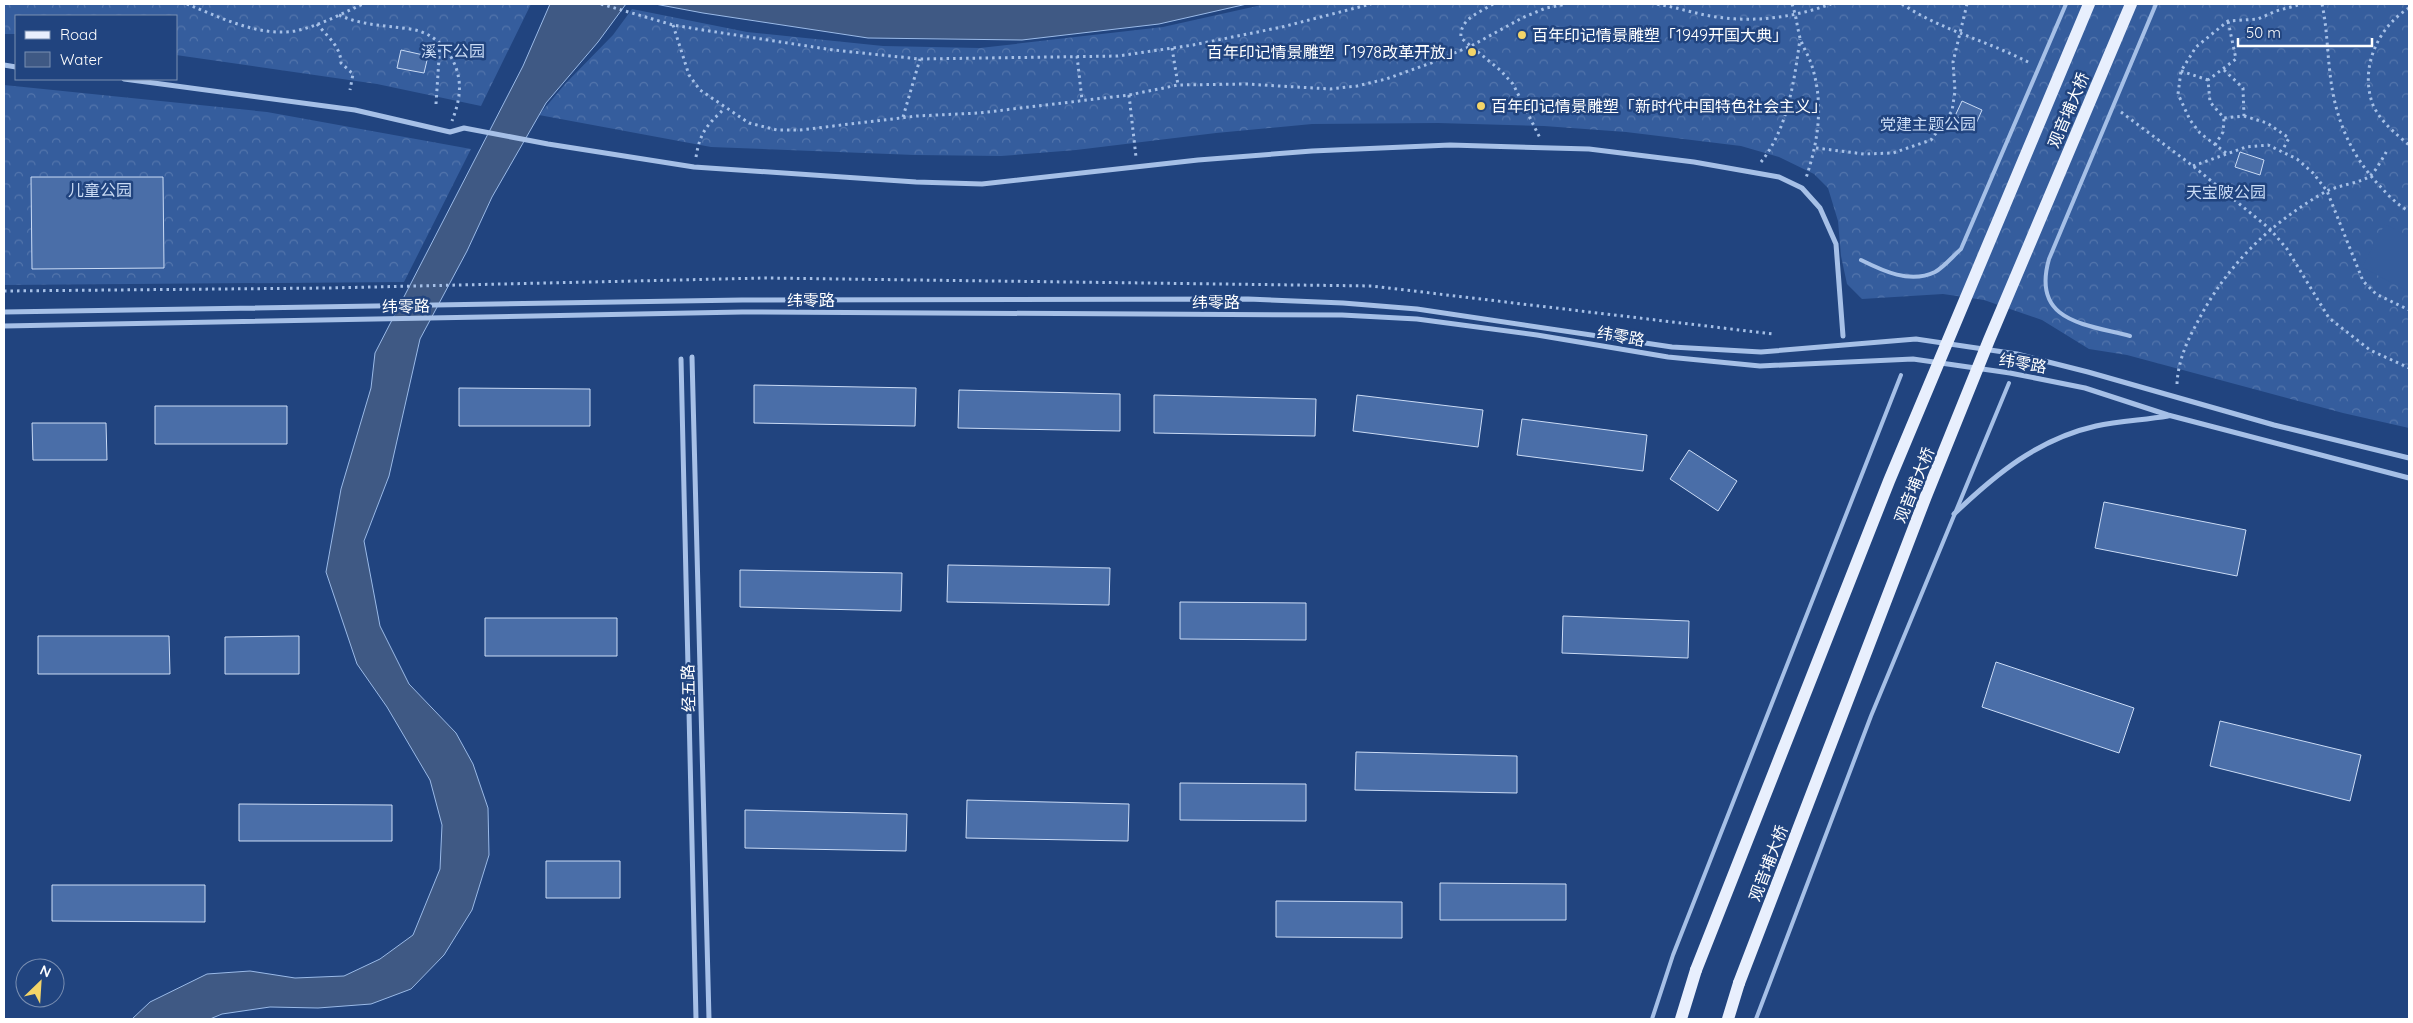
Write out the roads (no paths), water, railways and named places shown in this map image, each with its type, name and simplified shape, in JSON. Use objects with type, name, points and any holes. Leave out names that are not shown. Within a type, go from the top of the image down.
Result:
[{"type":"main road","name":"观音埔大桥","points":[[1681,1019],[1696,970],[1890,481],[2089,4]]},
{"type":"main road","name":"观音埔大桥","points":[[1728,1019],[1739,983],[1926,496],[1989,340],[2131,4]]},
{"type":"street","points":[[131,80],[355,110],[450,132],[464,128],[548,144],[694,167],[916,182],[982,184],[1198,160],[1312,151],[1450,145],[1590,149],[1753,172],[1779,177],[1802,188],[1820,208],[1836,244],[1843,336]]},
{"type":"street","name":"纬零路","points":[[4,312],[742,300],[1248,299],[1344,303],[1482,318],[1672,347],[1761,352],[1916,339],[2008,352],[2088,372],[2274,425],[2409,458]]},
{"type":"street","name":"纬零路","points":[[4,326],[742,312],[1342,315],[1416,319],[1537,335],[1668,357],[1760,366],[1913,358],[2010,373],[2085,388],[2168,416],[2409,478]]},
{"type":"street","name":"经五路","points":[[692,357],[709,1019]]},
{"type":"street","points":[[681,359],[696,1019]]},
{"type":"street","points":[[1954,514],[1988,482],[2022,457],[2054,438],[2096,426],[2168,416]]},
{"type":"lane","points":[[1861,260],[1884,272],[1918,277],[1936,271],[1961,248],[2066,4]]},
{"type":"lane","points":[[2130,336],[2065,318],[2052,306],[2045,291],[2044,276],[2049,259],[2156,4]]},
{"type":"lane","points":[[1652,1019],[1673,955],[1901,375]]},
{"type":"lane","points":[[1756,1019],[1871,716],[2009,383]]},
{"type":"water","points":[[550,4],[626,4],[598,42],[546,103],[492,197],[467,251],[420,339],[389,476],[364,541],[380,626],[409,684],[456,733],[473,764],[488,808],[489,855],[472,910],[444,955],[411,989],[371,1004],[318,1008],[270,1007],[222,1014],[210,1019],[132,1019],[150,1002],[207,974],[250,971],[295,978],[344,976],[380,959],[413,935],[440,869],[442,825],[430,780],[387,707],[357,664],[326,572],[341,489],[371,388],[375,353],[523,66]]},
{"type":"water","points":[[655,4],[1247,4],[1159,24],[1022,40],[868,38]]},
{"type":"place","name":"百年印记情景雕塑「1949开国大典」","points":[[1522,35]]},
{"type":"place","name":"百年印记情景雕塑「1978改革开放」","points":[[1472,52]]},
{"type":"place","name":"百年印记情景雕塑「新时代中国特色社会主义」","points":[[1481,106]]},
{"type":"park label","name":"溪下公园","points":[[453,51]]},
{"type":"park label","name":"党建主题公园","points":[[1928,124]]},
{"type":"park label","name":"儿童公园","points":[[100,190]]},
{"type":"park label","name":"天宝陂公园","points":[[2226,192]]}]
